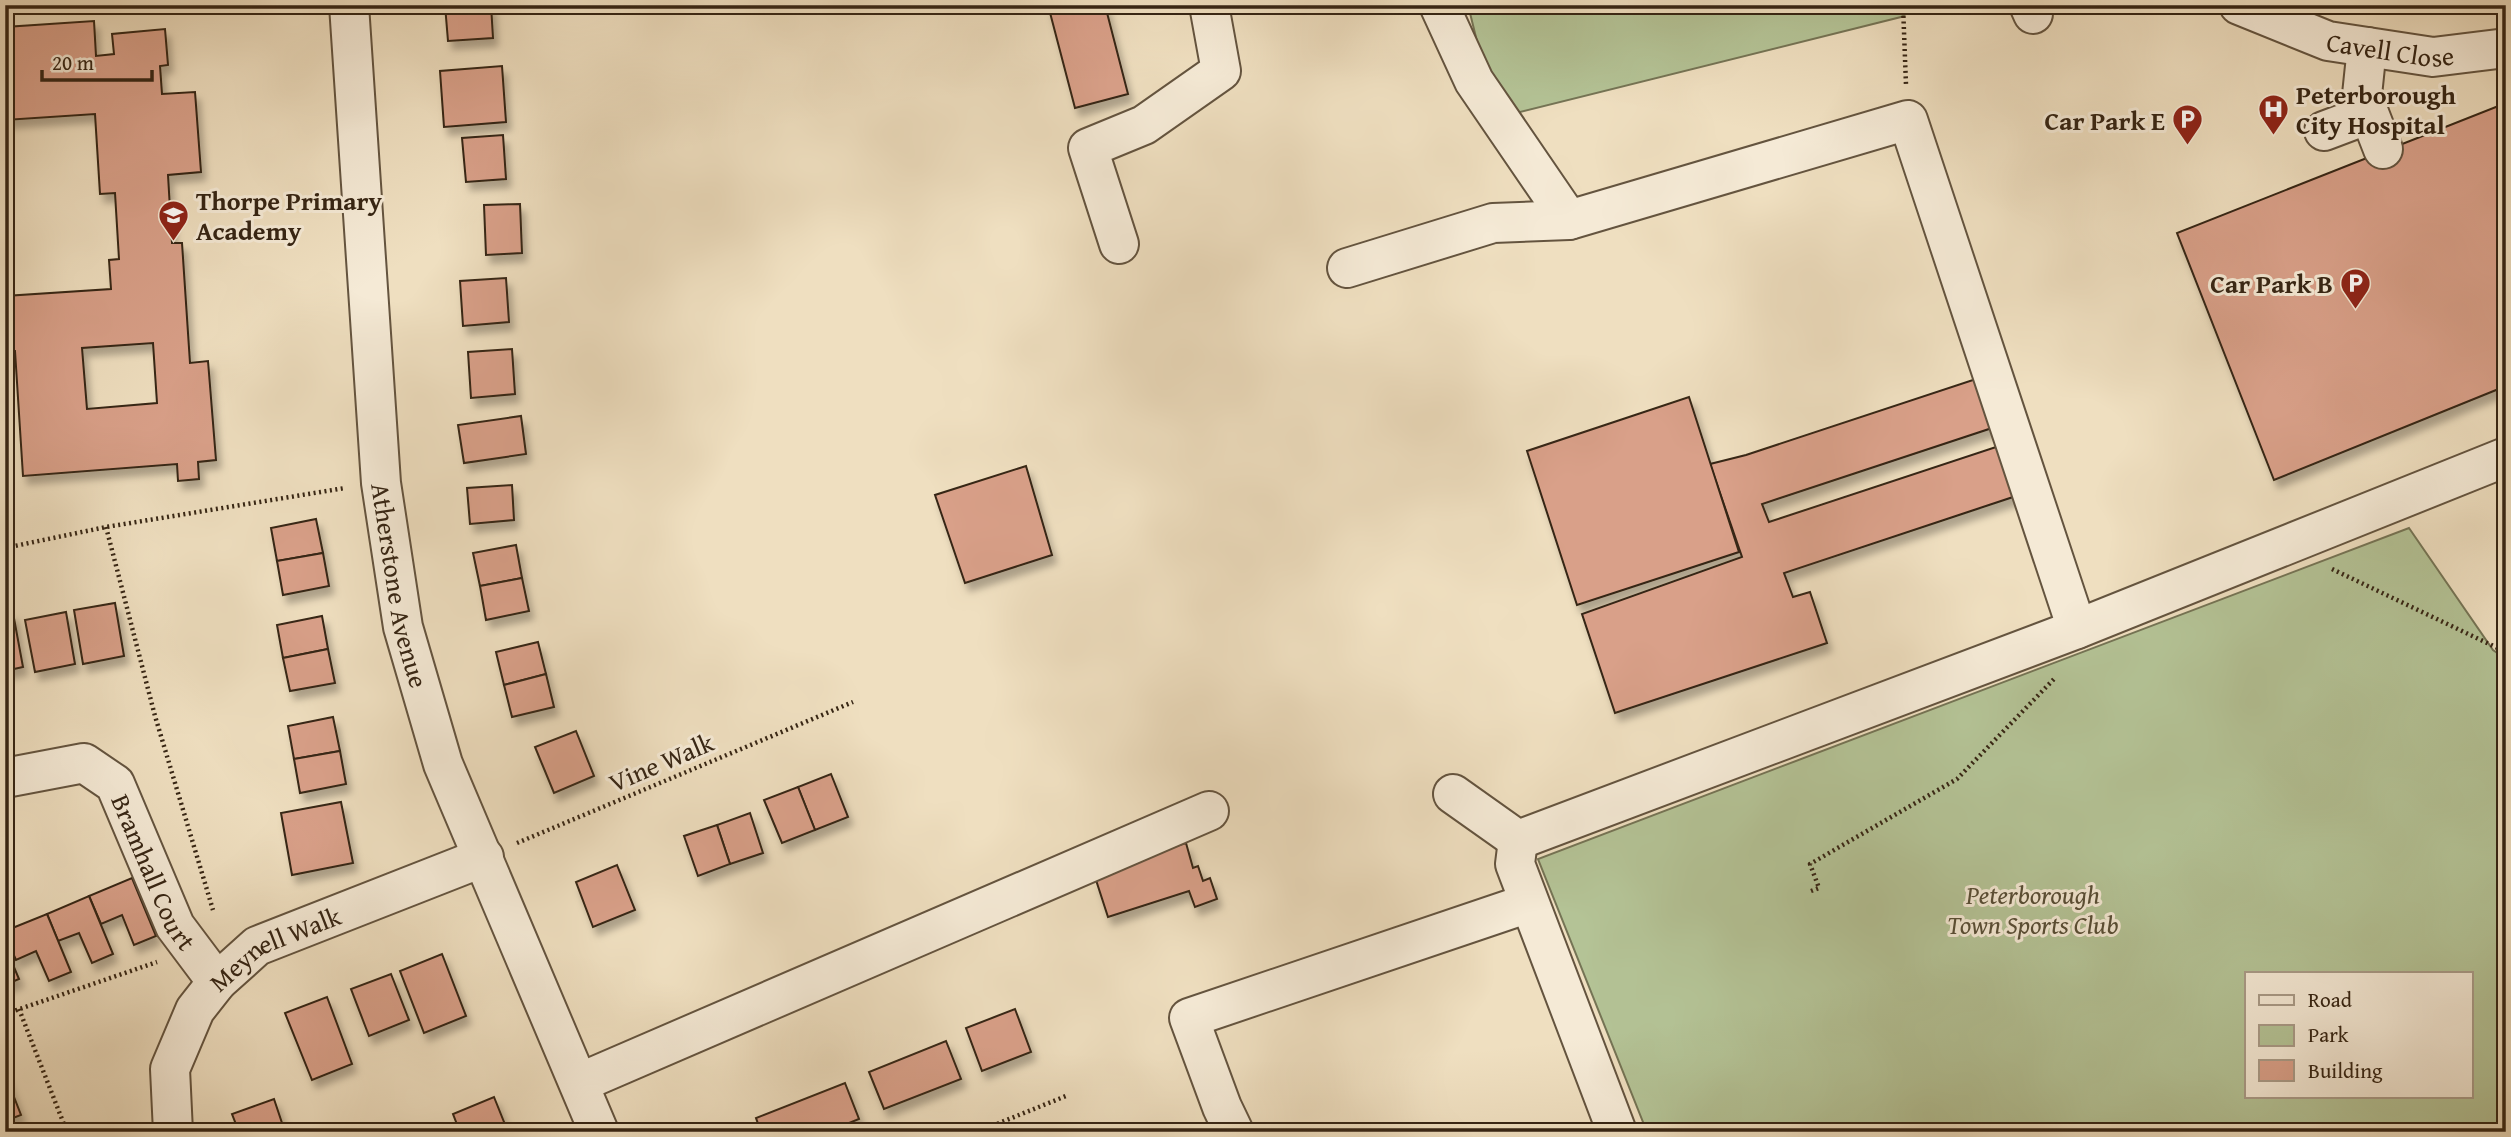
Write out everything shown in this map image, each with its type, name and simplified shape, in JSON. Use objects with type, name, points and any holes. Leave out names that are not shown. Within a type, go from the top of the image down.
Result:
[{"type":"street","name":"Atherstone Avenue","points":[[349,5],[383,507],[403,627],[443,764],[599,1132]]},
{"type":"street","points":[[1119,244],[1088,148],[1144,125],[1221,71],[1209,5]]},
{"type":"street","points":[[1439,5],[1474,81],[1569,220]]},
{"type":"street","name":"Cavell Close","points":[[2239,5],[2328,41],[2433,57],[2506,48]]},
{"type":"street","points":[[2367,47],[2362,83],[2369,114],[2383,149]]},
{"type":"street","points":[[2324,131],[2369,114]]},
{"type":"street","points":[[1347,268],[1493,223],[1569,220],[1908,120],[2077,629]]},
{"type":"street","points":[[1518,840],[2077,629],[2506,457]]},
{"type":"street","name":"Bramhall Court","points":[[5,778],[84,763],[115,784],[176,926],[217,982]]},
{"type":"street","points":[[1453,793],[1518,840]]},
{"type":"street","points":[[579,1083],[1209,811]]},
{"type":"street","points":[[1518,840],[1515,864],[1617,1132]]},
{"type":"street","name":"Meynell Walk","points":[[173,1132],[170,1069],[195,1010],[217,982],[257,946],[484,857]]},
{"type":"street","points":[[1234,1132],[1189,1018],[1529,903]]},
{"type":"path","points":[[1903,5],[1908,120]]},
{"type":"path","points":[[5,548],[106,527],[359,486]]},
{"type":"path","points":[[106,527],[155,716],[214,914]]},
{"type":"path","points":[[2328,566],[2506,652]]},
{"type":"path","points":[[1811,891],[1819,888],[1810,864],[1957,779],[2064,669]]},
{"type":"path","name":"Vine Walk","points":[[484,857],[853,702]]},
{"type":"path","points":[[5,1014],[193,950]]},
{"type":"path","points":[[19,1009],[67,1132]]},
{"type":"path","points":[[977,1132],[1066,1096]]},
{"type":"green space","points":[[1468,5],[1921,5],[1901,17],[1496,118]]},
{"type":"green space","name":"Peterborough Town Sports Club","points":[[2409,528],[2493,650],[2506,659],[2506,1132],[1647,1132],[1538,859]]},
{"type":"building","points":[[445,5],[491,5],[493,38],[448,41]]},
{"type":"building","points":[[1048,5],[1105,5],[1128,94],[1075,108]]},
{"type":"building","points":[[94,21],[96,56],[114,54],[112,34],[165,29],[168,65],[160,66],[162,94],[195,92],[201,172],[168,175],[172,243],[182,243],[190,363],[208,361],[216,460],[198,462],[199,479],[178,481],[177,464],[23,476],[15,351],[5,352],[5,296],[111,289],[109,260],[119,259],[115,193],[100,194],[95,114],[5,120],[5,27]],"holes":[[[153,343],[157,403],[87,409],[82,348]]]},
{"type":"building","points":[[502,66],[506,122],[444,127],[440,71]]},
{"type":"building","name":"Car Park B","points":[[2506,103],[2506,386],[2274,480],[2177,233]]},
{"type":"building","points":[[503,135],[506,179],[466,182],[462,138]]},
{"type":"building","points":[[520,204],[522,253],[486,255],[484,205]]},
{"type":"building","points":[[506,278],[509,322],[463,326],[460,281]]},
{"type":"building","points":[[512,349],[515,394],[471,398],[468,352]]},
{"type":"building","points":[[1979,378],[1995,427],[1762,504],[1769,522],[1999,446],[2016,496],[1784,573],[1793,597],[1810,592],[1827,643],[1615,713],[1582,614],[1742,557],[1710,464],[1746,455]]},
{"type":"building","points":[[1689,397],[1739,552],[1577,605],[1527,451]]},
{"type":"building","points":[[521,416],[526,454],[464,463],[458,425]]},
{"type":"building","points":[[1026,466],[1052,555],[965,583],[935,495]]},
{"type":"building","points":[[512,485],[514,520],[470,524],[467,488]]},
{"type":"building","points":[[316,519],[323,553],[277,561],[271,528]]},
{"type":"building","points":[[516,545],[522,578],[480,586],[473,553]]},
{"type":"building","points":[[323,553],[329,586],[283,595],[277,561]]},
{"type":"building","points":[[522,578],[529,611],[486,620],[480,586]]},
{"type":"building","points":[[115,603],[124,656],[83,664],[74,610]]},
{"type":"building","points":[[66,612],[75,664],[35,672],[25,620]]},
{"type":"building","points":[[13,613],[23,667],[5,671],[5,614]]},
{"type":"building","points":[[322,616],[328,649],[283,658],[277,625]]},
{"type":"building","points":[[538,642],[546,674],[504,685],[496,652]]},
{"type":"building","points":[[328,649],[335,683],[290,691],[283,658]]},
{"type":"building","points":[[546,674],[554,707],[512,717],[504,685]]},
{"type":"building","points":[[333,717],[340,751],[294,759],[288,726]]},
{"type":"building","points":[[576,731],[594,776],[554,793],[535,747]]},
{"type":"building","points":[[340,751],[346,784],[300,793],[294,759]]},
{"type":"building","points":[[831,774],[848,817],[815,830],[798,787]]},
{"type":"building","points":[[798,787],[815,830],[782,843],[764,800]]},
{"type":"building","points":[[341,802],[353,863],[292,875],[281,813]]},
{"type":"building","points":[[750,813],[763,853],[730,864],[717,825]]},
{"type":"building","points":[[717,825],[730,864],[698,876],[684,836]]},
{"type":"building","points":[[1186,843],[1193,868],[1198,866],[1203,881],[1210,878],[1217,899],[1195,907],[1189,891],[1108,917],[1096,880],[1143,856]]},
{"type":"building","points":[[617,865],[635,910],[593,927],[576,882]]},
{"type":"building","points":[[132,878],[156,936],[134,945],[122,915],[101,924],[89,896]]},
{"type":"building","points":[[89,896],[113,954],[92,963],[79,933],[58,941],[47,914]]},
{"type":"building","points":[[47,914],[71,972],[49,981],[36,951],[16,960],[5,935],[5,931]]},
{"type":"building","points":[[5,946],[19,979],[5,985]]},
{"type":"building","points":[[442,954],[466,1016],[424,1033],[400,971]]},
{"type":"building","points":[[391,974],[409,1020],[369,1036],[351,989]]},
{"type":"building","points":[[327,997],[352,1064],[312,1080],[285,1013]]},
{"type":"building","points":[[1015,1009],[1031,1052],[982,1071],[966,1028]]},
{"type":"building","points":[[946,1041],[961,1079],[884,1109],[869,1072]]},
{"type":"building","points":[[5,1074],[21,1115],[5,1121]]},
{"type":"building","points":[[845,1083],[859,1119],[827,1132],[761,1132],[756,1118]]},
{"type":"building","points":[[494,1097],[508,1132],[460,1132],[453,1114]]},
{"type":"building","points":[[274,1099],[285,1132],[239,1132],[232,1114]]},
{"type":"place","name":"Peterborough City Hospital","points":[[2273,136]]},
{"type":"place","name":"Car Park E","points":[[2188,147]]},
{"type":"place","name":"Thorpe Primary Academy","points":[[173,242]]},
{"type":"place","name":"Car Park B","points":[[2356,310]]}]
